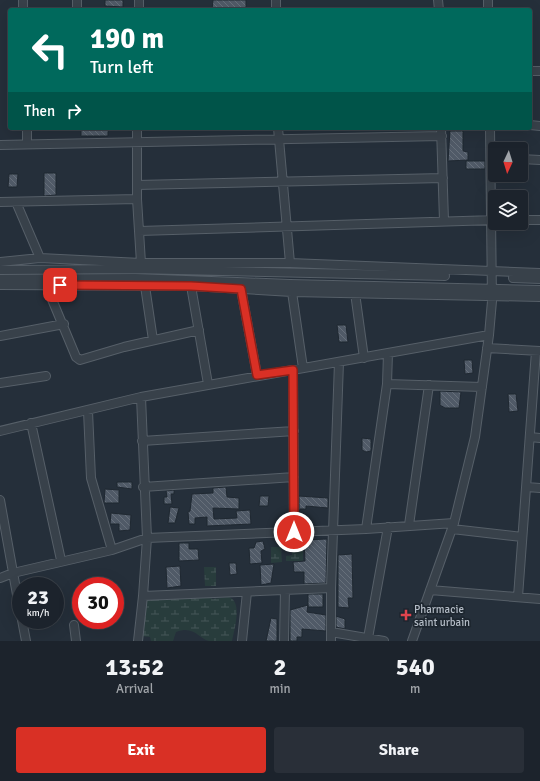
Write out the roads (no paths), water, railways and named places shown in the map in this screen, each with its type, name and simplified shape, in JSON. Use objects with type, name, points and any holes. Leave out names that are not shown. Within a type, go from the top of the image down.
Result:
[{"type":"street","points":[[27,130],[27,144]]},
{"type":"street","points":[[137,130],[136,142],[141,263]]},
{"type":"street","points":[[278,130],[288,226],[290,263]]},
{"type":"street","points":[[490,130],[491,142]]},
{"type":"street","points":[[0,145],[279,139],[442,132],[444,221]]},
{"type":"street","points":[[528,159],[540,160]]},
{"type":"street","points":[[138,184],[443,178]]},
{"type":"street","points":[[0,202],[138,198]]},
{"type":"street","points":[[16,202],[40,258]]},
{"type":"street","points":[[139,231],[488,220]]},
{"type":"street","points":[[528,220],[540,220]]},
{"type":"street","points":[[411,639],[453,526],[475,438],[488,348],[492,292],[493,230]]},
{"type":"street","points":[[0,262],[40,258],[141,263],[290,263],[540,279]]},
{"type":"street","points":[[0,270],[35,268],[134,269],[492,275],[540,273]]},
{"type":"street","points":[[0,279],[135,278],[492,292],[540,297]]},
{"type":"street","points":[[0,285],[191,286],[292,292],[355,293],[492,292],[540,290]]},
{"type":"street","points":[[46,285],[64,324],[76,357],[80,360],[153,340],[199,330]]},
{"type":"street","points":[[145,286],[153,340]]},
{"type":"street","points":[[191,286],[208,384]]},
{"type":"street","points":[[241,289],[257,375]]},
{"type":"street","points":[[292,292],[302,368]]},
{"type":"street","points":[[355,293],[364,358]]},
{"type":"street","points":[[0,336],[64,324]]},
{"type":"street","points":[[0,431],[88,411],[141,396],[489,335]]},
{"type":"street","points":[[488,348],[538,351],[537,388],[530,437],[518,597]]},
{"type":"street","points":[[366,529],[387,384],[388,353]]},
{"type":"street","points":[[331,641],[331,588],[339,362]]},
{"type":"street","points":[[293,370],[294,532]]},
{"type":"street","points":[[0,383],[46,376]]},
{"type":"street","points":[[387,384],[482,387]]},
{"type":"street","points":[[409,525],[429,385]]},
{"type":"street","points":[[138,641],[147,538],[143,487],[141,396]]},
{"type":"street","points":[[88,411],[91,478],[112,550]]},
{"type":"street","points":[[31,423],[61,560]]},
{"type":"street","points":[[142,441],[294,432]]},
{"type":"street","points":[[530,437],[540,438]]},
{"type":"street","points":[[143,487],[294,477]]},
{"type":"street","points":[[527,487],[540,488]]},
{"type":"street","points":[[0,500],[14,577]]},
{"type":"street","points":[[0,578],[61,560],[112,550],[147,538],[333,531],[409,525],[453,526],[522,537]]},
{"type":"street","points":[[368,638],[388,527]]},
{"type":"street","points":[[143,596],[331,588]]},
{"type":"street","points":[[284,641],[285,590]]},
{"type":"street","points":[[430,590],[540,599]]},
{"type":"street","points":[[242,641],[247,592]]},
{"type":"street","points":[[24,629],[26,641]]},
{"type":"street","points":[[74,629],[76,641]]},
{"type":"street","points":[[331,632],[384,641]]},
{"type":"place","name":"Pharmacie saint urbain","points":[[406,615]]}]
